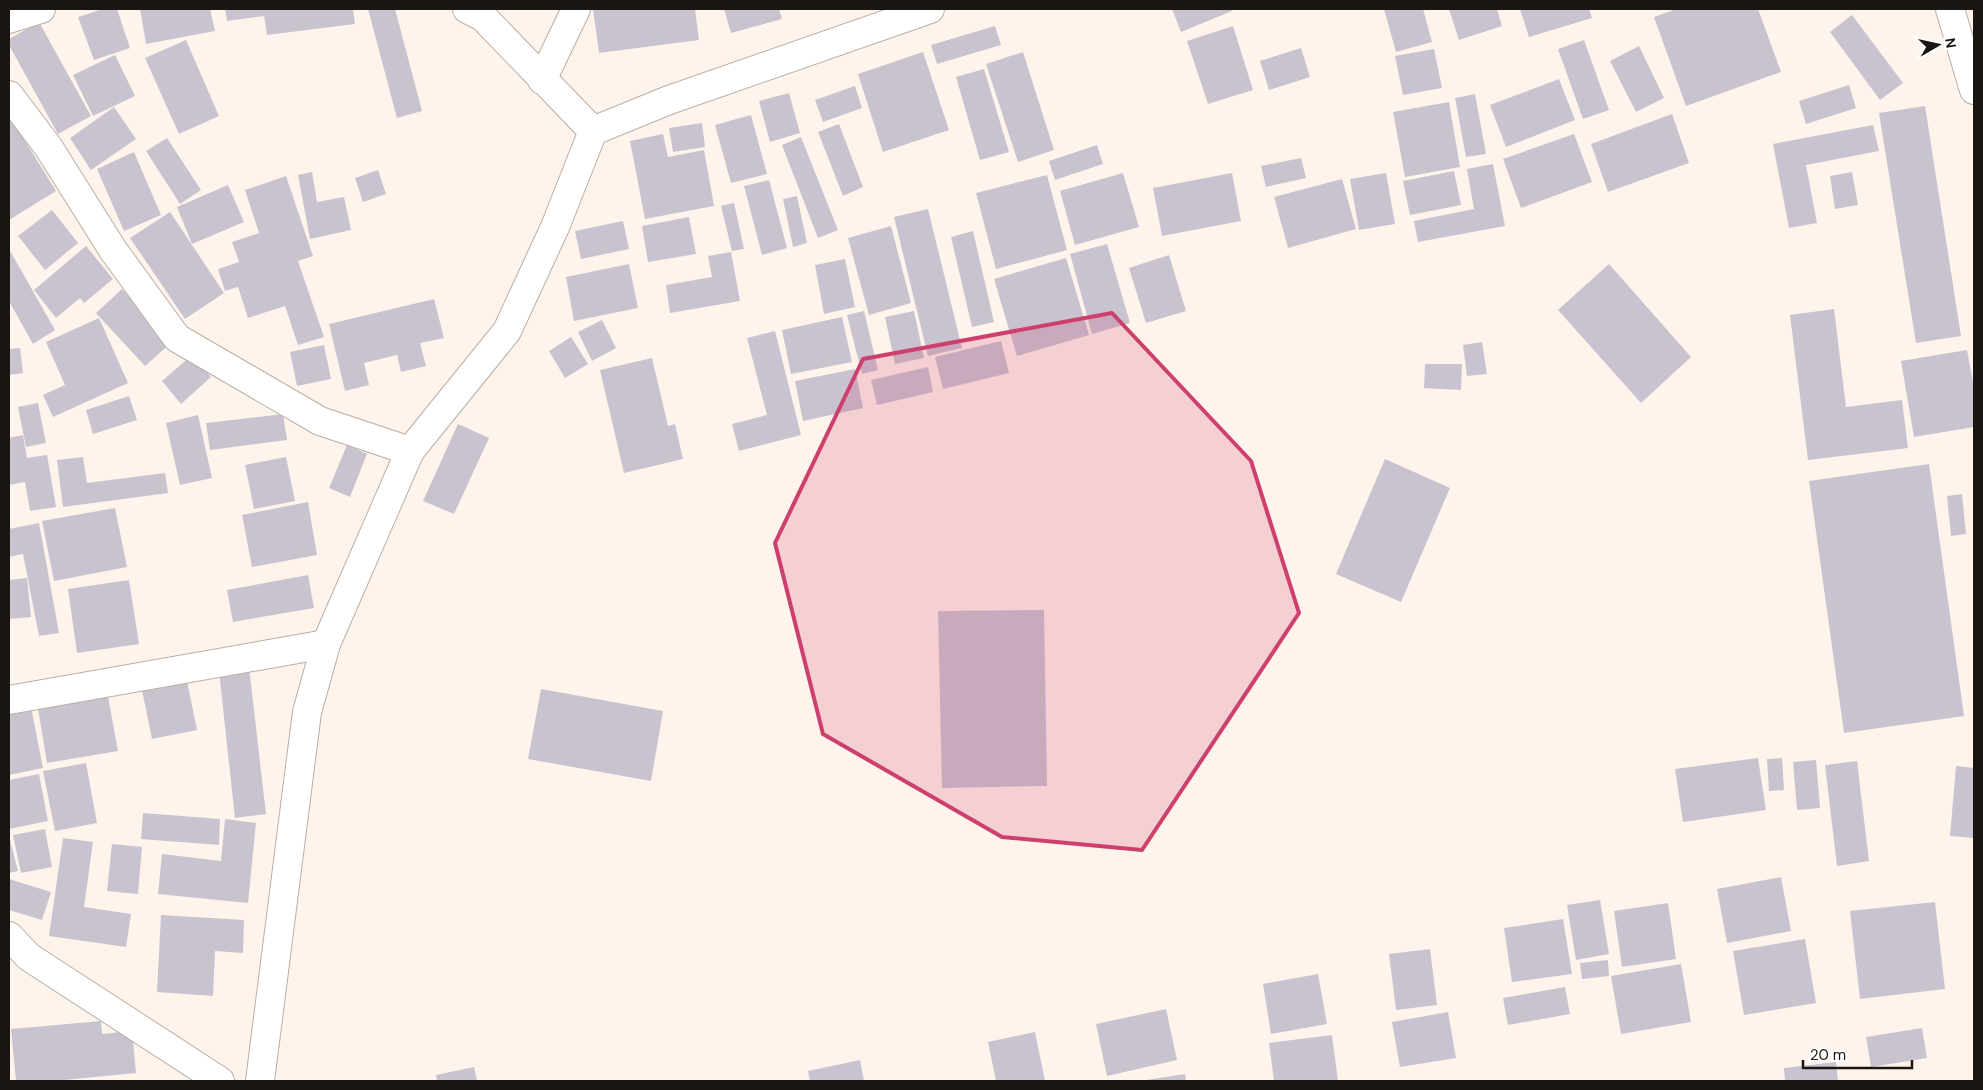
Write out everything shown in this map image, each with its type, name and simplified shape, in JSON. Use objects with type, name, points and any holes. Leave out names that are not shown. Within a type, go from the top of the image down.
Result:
[{"type":"street","points":[[9,19],[41,9]]},
{"type":"street","points":[[467,9],[483,18],[593,131]]},
{"type":"street","points":[[542,80],[576,9]]},
{"type":"street","points":[[260,1081],[306,712],[326,644],[410,451],[508,331],[555,227],[593,131],[669,100],[930,9]]},
{"type":"street","points":[[1950,9],[1974,90]]},
{"type":"street","points":[[9,95],[49,148],[114,250],[177,338],[320,421],[410,451]]},
{"type":"street","points":[[9,700],[326,644]]},
{"type":"street","points":[[9,936],[29,957],[220,1081]]},
{"type":"highlighted area","points":[[1112,313],[1251,461],[1299,613],[1142,850],[1002,837],[823,734],[775,543],[863,359]]},
{"type":"building","points":[[103,9],[117,9],[130,48],[94,60],[78,17]]},
{"type":"building","points":[[140,9],[210,9],[215,31],[146,44]]},
{"type":"building","points":[[225,9],[353,9],[355,24],[267,35],[264,16],[227,21]]},
{"type":"building","points":[[368,9],[395,9],[422,111],[397,118]]},
{"type":"building","points":[[593,9],[695,9],[699,40],[599,53]]},
{"type":"building","points":[[724,9],[779,9],[782,19],[731,33]]},
{"type":"building","points":[[1172,9],[1231,9],[1232,11],[1181,32]]},
{"type":"building","points":[[1384,9],[1423,9],[1432,42],[1396,52]]},
{"type":"building","points":[[1449,9],[1497,9],[1502,26],[1459,40]]},
{"type":"building","points":[[1520,9],[1589,9],[1592,18],[1529,37]]},
{"type":"building","points":[[1676,9],[1758,9],[1781,72],[1686,106],[1654,17]]},
{"type":"building","points":[[1852,15],[1903,83],[1880,100],[1830,32]]},
{"type":"building","points":[[39,22],[91,116],[58,134],[9,45],[9,39]]},
{"type":"building","points":[[995,26],[1001,45],[937,64],[931,45]]},
{"type":"building","points":[[1233,26],[1253,90],[1208,104],[1187,41]]},
{"type":"building","points":[[186,40],[219,116],[179,134],[145,58]]},
{"type":"building","points":[[1584,40],[1609,110],[1583,119],[1558,49]]},
{"type":"building","points":[[1639,46],[1664,98],[1636,112],[1610,61]]},
{"type":"building","points":[[1301,48],[1310,77],[1269,90],[1260,61]]},
{"type":"building","points":[[1434,49],[1442,88],[1403,95],[1395,56]]},
{"type":"building","points":[[923,52],[949,130],[883,152],[858,74]]},
{"type":"building","points":[[1023,52],[1054,150],[1018,162],[986,64]]},
{"type":"building","points":[[115,55],[135,96],[93,116],[73,75]]},
{"type":"building","points":[[984,69],[1009,152],[980,160],[956,77]]},
{"type":"building","points":[[1559,79],[1575,120],[1506,147],[1490,105]]},
{"type":"building","points":[[1849,85],[1856,108],[1806,124],[1799,101]]},
{"type":"building","points":[[855,86],[862,108],[823,122],[815,100]]},
{"type":"building","points":[[789,93],[800,133],[770,142],[759,101]]},
{"type":"building","points":[[1475,94],[1486,154],[1466,157],[1455,98]]},
{"type":"building","points":[[1449,102],[1460,167],[1405,177],[1393,112]]},
{"type":"building","points":[[1925,106],[1961,336],[1916,343],[1879,113]]},
{"type":"building","points":[[114,107],[136,139],[91,170],[70,138]]},
{"type":"building","points":[[1672,114],[1689,163],[1608,192],[1591,144]]},
{"type":"building","points":[[9,115],[56,191],[9,220]]},
{"type":"building","points":[[751,115],[767,174],[731,183],[715,125]]},
{"type":"building","points":[[702,123],[705,147],[673,152],[669,128]]},
{"type":"building","points":[[839,124],[863,187],[843,196],[818,132]]},
{"type":"building","points":[[1873,125],[1879,151],[1806,165],[1817,223],[1789,228],[1773,144]]},
{"type":"building","points":[[663,134],[668,157],[704,150],[714,206],[645,219],[630,141]]},
{"type":"building","points":[[1574,134],[1592,182],[1521,208],[1503,159]]},
{"type":"building","points":[[801,137],[838,230],[818,238],[782,145]]},
{"type":"building","points":[[167,138],[201,190],[180,204],[146,151]]},
{"type":"building","points":[[1097,145],[1103,164],[1055,180],[1049,161]]},
{"type":"building","points":[[134,152],[161,215],[124,231],[97,169]]},
{"type":"building","points":[[1301,158],[1306,178],[1266,187],[1261,166]]},
{"type":"building","points":[[1493,164],[1505,226],[1418,242],[1414,221],[1474,209],[1467,169]]},
{"type":"building","points":[[378,170],[386,194],[363,202],[355,178]]},
{"type":"building","points":[[1454,171],[1461,205],[1410,215],[1403,181]]},
{"type":"building","points":[[312,172],[317,202],[344,197],[351,230],[310,239],[298,175]]},
{"type":"building","points":[[1852,172],[1858,205],[1835,209],[1830,176]]},
{"type":"building","points":[[1123,173],[1139,227],[1075,245],[1060,191]]},
{"type":"building","points":[[1232,173],[1241,221],[1162,236],[1153,188]]},
{"type":"building","points":[[1386,173],[1395,224],[1359,230],[1350,179]]},
{"type":"building","points":[[1047,175],[1067,250],[996,269],[976,193]]},
{"type":"building","points":[[286,176],[313,256],[298,261],[324,337],[298,345],[285,306],[248,318],[238,287],[225,291],[218,269],[239,262],[232,242],[259,233],[245,190]]},
{"type":"building","points":[[1342,179],[1356,229],[1288,248],[1274,197]]},
{"type":"building","points":[[769,180],[787,248],[762,255],[744,186]]},
{"type":"building","points":[[228,185],[244,222],[192,244],[177,207]]},
{"type":"building","points":[[797,196],[807,243],[793,247],[783,199]]},
{"type":"building","points":[[734,203],[744,249],[732,251],[721,206]]},
{"type":"building","points":[[928,209],[962,348],[928,356],[894,217]]},
{"type":"building","points":[[52,210],[78,243],[45,270],[18,236]]},
{"type":"building","points":[[170,212],[224,293],[185,319],[130,238]]},
{"type":"building","points":[[689,217],[696,254],[648,262],[642,226]]},
{"type":"building","points":[[623,221],[629,249],[581,259],[575,231]]},
{"type":"building","points":[[891,226],[911,303],[869,315],[848,238]]},
{"type":"building","points":[[973,231],[994,322],[972,327],[951,237]]},
{"type":"building","points":[[1107,244],[1130,323],[1092,334],[1070,254]]},
{"type":"building","points":[[86,246],[113,279],[84,303],[80,298],[56,318],[34,290]]},
{"type":"building","points":[[9,249],[55,330],[33,344],[9,301]]},
{"type":"building","points":[[731,252],[740,301],[670,313],[666,285],[712,277],[708,256]]},
{"type":"building","points":[[1169,255],[1186,311],[1146,323],[1129,268]]},
{"type":"building","points":[[1066,258],[1089,335],[1017,356],[994,279]]},
{"type":"building","points":[[845,259],[855,307],[824,314],[815,265]]},
{"type":"building","points":[[629,264],[638,308],[574,321],[566,277]]},
{"type":"building","points":[[1609,264],[1691,357],[1641,403],[1558,310]]},
{"type":"building","points":[[122,289],[171,343],[145,366],[96,313]]},
{"type":"building","points":[[434,299],[444,338],[420,343],[426,366],[401,372],[397,355],[364,363],[369,385],[345,391],[329,324]]},
{"type":"building","points":[[1834,309],[1846,407],[1902,400],[1908,448],[1808,460],[1790,315]]},
{"type":"building","points":[[864,311],[878,370],[862,374],[847,315]]},
{"type":"building","points":[[914,311],[924,358],[895,364],[885,317]]},
{"type":"building","points":[[842,317],[852,362],[791,374],[782,330]]},
{"type":"building","points":[[99,318],[128,383],[53,417],[43,395],[65,385],[46,342]]},
{"type":"building","points":[[602,320],[616,348],[592,361],[578,332]]},
{"type":"building","points":[[775,331],[801,435],[739,451],[732,424],[767,415],[747,338]]},
{"type":"building","points":[[571,337],[588,364],[565,378],[549,351]]},
{"type":"building","points":[[1001,341],[1009,373],[943,389],[935,357]]},
{"type":"building","points":[[1482,342],[1487,374],[1467,376],[1463,345]]},
{"type":"building","points":[[324,345],[331,379],[297,386],[290,352]]},
{"type":"building","points":[[20,348],[23,373],[9,375],[9,349]]},
{"type":"building","points":[[1967,350],[1974,388],[1974,427],[1914,437],[1901,361]]},
{"type":"building","points":[[192,355],[211,377],[181,404],[162,381]]},
{"type":"building","points":[[652,358],[668,426],[675,424],[683,459],[624,473],[600,370]]},
{"type":"building","points":[[1425,364],[1462,364],[1461,390],[1424,388]]},
{"type":"building","points":[[928,367],[933,392],[877,405],[871,380]]},
{"type":"building","points":[[855,369],[863,408],[803,421],[795,381]]},
{"type":"building","points":[[129,396],[137,420],[93,434],[86,410]]},
{"type":"building","points":[[38,403],[46,443],[26,447],[18,407]]},
{"type":"building","points":[[283,414],[287,440],[210,450],[206,423]]},
{"type":"building","points":[[198,415],[212,478],[180,485],[166,423]]},
{"type":"building","points":[[458,424],[489,438],[454,514],[423,501]]},
{"type":"building","points":[[23,435],[27,458],[47,455],[56,507],[30,511],[25,482],[9,485],[9,438]]},
{"type":"building","points":[[347,445],[367,454],[350,497],[329,488]]},
{"type":"building","points":[[83,457],[87,483],[165,473],[168,493],[63,507],[57,460]]},
{"type":"building","points":[[286,457],[295,501],[254,509],[245,465]]},
{"type":"building","points":[[1385,459],[1450,488],[1401,602],[1336,574]]},
{"type":"building","points":[[1929,464],[1964,716],[1844,733],[1809,481]]},
{"type":"building","points":[[1962,494],[1966,534],[1951,536],[1947,496]]},
{"type":"building","points":[[308,502],[317,555],[252,567],[242,515]]},
{"type":"building","points":[[115,508],[127,567],[54,581],[42,521]]},
{"type":"building","points":[[39,523],[59,633],[39,636],[23,554],[9,557],[9,529]]},
{"type":"building","points":[[308,575],[314,608],[233,622],[227,590]]},
{"type":"building","points":[[27,578],[31,617],[9,619],[9,580]]},
{"type":"building","points":[[129,580],[139,644],[77,653],[68,589]]},
{"type":"building","points":[[1044,610],[1047,786],[942,788],[938,611]]},
{"type":"building","points":[[249,667],[266,814],[235,818],[219,671]]},
{"type":"building","points":[[187,681],[197,730],[152,739],[142,690]]},
{"type":"building","points":[[541,689],[663,711],[651,781],[528,759]]},
{"type":"building","points":[[107,691],[118,751],[47,763],[37,703]]},
{"type":"building","points":[[31,707],[43,768],[9,775],[9,711]]},
{"type":"building","points":[[1758,758],[1766,810],[1683,822],[1675,769]]},
{"type":"building","points":[[1782,758],[1784,790],[1769,791],[1767,759]]},
{"type":"building","points":[[1816,760],[1820,808],[1797,810],[1793,762]]},
{"type":"building","points":[[1857,761],[1869,861],[1837,866],[1825,765]]},
{"type":"building","points":[[86,763],[97,823],[55,831],[43,771]]},
{"type":"building","points":[[1956,766],[1974,768],[1974,838],[1950,836]]},
{"type":"building","points":[[39,774],[48,821],[9,829],[9,780]]},
{"type":"building","points":[[143,813],[220,819],[219,845],[141,839]]},
{"type":"building","points":[[225,819],[256,823],[248,903],[158,894],[162,854],[221,861]]},
{"type":"building","points":[[45,829],[52,867],[21,873],[13,835]]},
{"type":"building","points":[[9,836],[18,871],[9,873]]},
{"type":"building","points":[[63,838],[93,842],[84,907],[131,914],[126,947],[49,936]]},
{"type":"building","points":[[112,844],[142,847],[138,894],[107,891]]},
{"type":"building","points":[[1781,877],[1791,931],[1727,943],[1717,889]]},
{"type":"building","points":[[9,879],[51,892],[42,920],[9,910]]},
{"type":"building","points":[[1600,900],[1609,954],[1576,960],[1567,905]]},
{"type":"building","points":[[1935,902],[1945,989],[1860,999],[1850,911]]},
{"type":"building","points":[[1668,903],[1676,959],[1622,967],[1614,911]]},
{"type":"building","points":[[161,915],[244,920],[243,953],[215,951],[213,996],[157,992]]},
{"type":"building","points":[[1563,919],[1572,974],[1512,982],[1504,928]]},
{"type":"building","points":[[1805,939],[1816,1003],[1744,1015],[1733,951]]},
{"type":"building","points":[[1430,949],[1437,1005],[1396,1010],[1389,954]]},
{"type":"building","points":[[1608,960],[1609,976],[1582,979],[1580,963]]},
{"type":"building","points":[[1681,964],[1691,1022],[1621,1034],[1611,976]]},
{"type":"building","points":[[1318,974],[1327,1024],[1271,1034],[1263,984]]},
{"type":"building","points":[[1565,987],[1570,1014],[1508,1025],[1503,998]]},
{"type":"building","points":[[1166,1009],[1177,1060],[1107,1076],[1096,1024]]},
{"type":"building","points":[[1448,1012],[1456,1058],[1400,1067],[1392,1022]]},
{"type":"building","points":[[101,1021],[102,1034],[132,1031],[136,1073],[54,1081],[16,1081],[11,1029]]},
{"type":"building","points":[[1922,1028],[1927,1058],[1871,1067],[1866,1037]]},
{"type":"building","points":[[1035,1032],[1045,1081],[996,1081],[988,1042]]},
{"type":"building","points":[[1332,1035],[1338,1081],[1274,1081],[1269,1043]]},
{"type":"building","points":[[860,1060],[864,1081],[810,1081],[808,1071]]},
{"type":"building","points":[[1836,1062],[1838,1081],[1785,1081],[1784,1068]]},
{"type":"building","points":[[474,1067],[477,1081],[437,1081],[436,1075]]},
{"type":"building","points":[[1185,1074],[1186,1081],[1146,1081],[1146,1080]]}]
